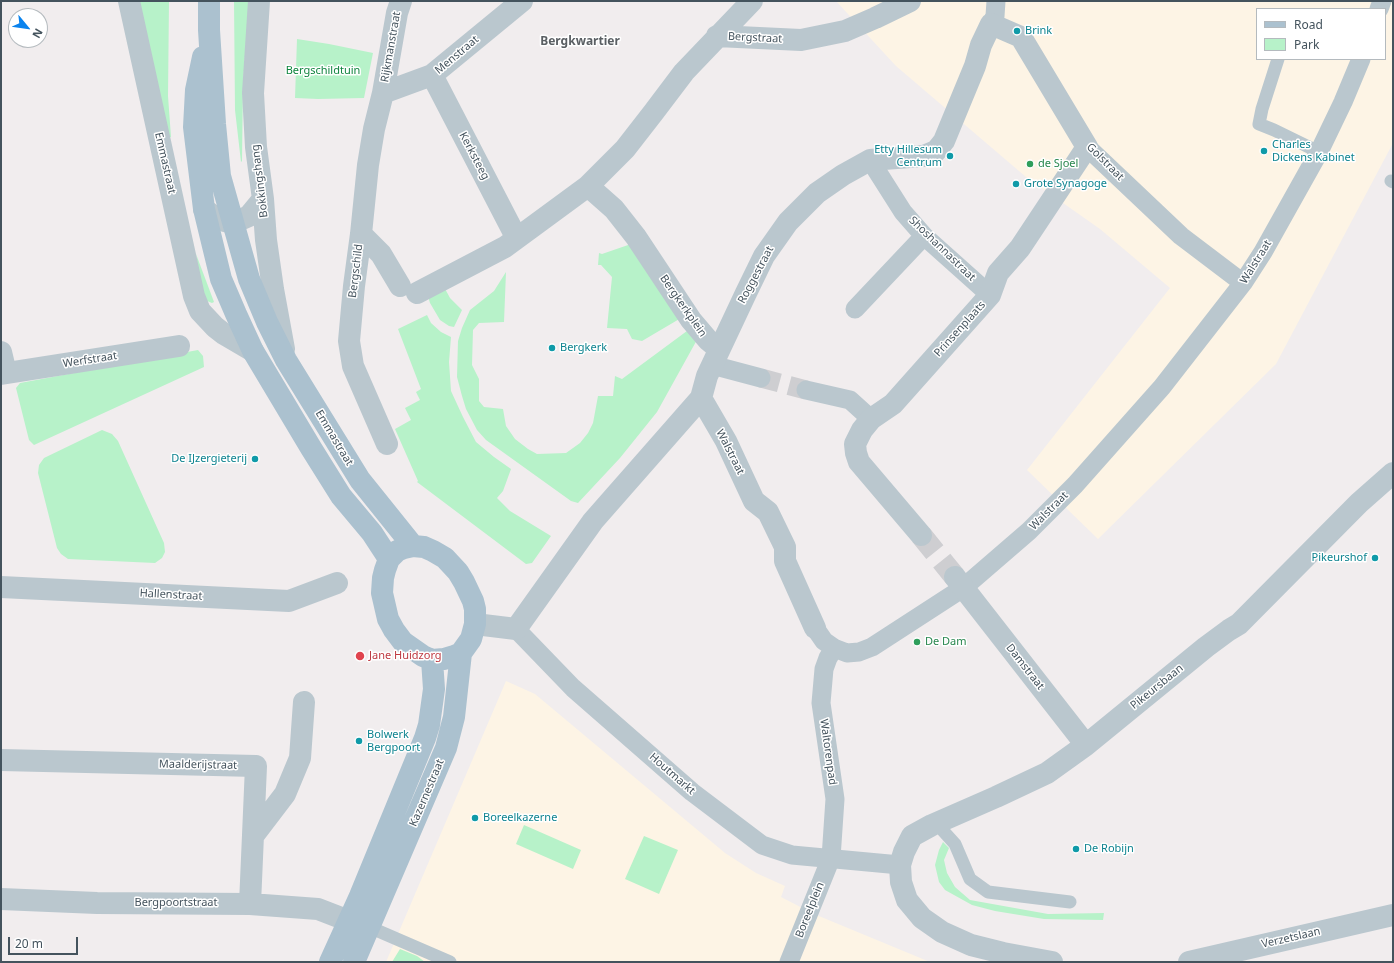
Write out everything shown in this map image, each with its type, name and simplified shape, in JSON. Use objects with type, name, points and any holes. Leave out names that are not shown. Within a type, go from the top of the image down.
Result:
[{"type":"main road","name":"Emmastraat","points":[[208,1],[215,124],[220,176],[249,279],[267,322],[286,360],[360,480],[413,546]]},
{"type":"main road","name":"Emmastraat","points":[[209,30],[196,90],[194,127],[204,209],[221,279],[253,351],[311,448],[341,496],[372,533],[389,559]]},
{"type":"main road","points":[[413,546],[424,547],[432,550],[445,558],[458,572],[469,590],[475,609],[475,624],[471,639],[461,653],[444,659],[432,660],[423,656],[403,642],[388,619],[382,592],[382,578],[389,559],[397,551],[413,546]]},
{"type":"main road","name":"Kazernestraat","points":[[330,962],[359,924],[446,748],[454,717],[461,653]]},
{"type":"main road","name":"Kazernestraat","points":[[360,896],[429,725],[434,689],[432,660]]},
{"type":"main road","name":"Kazernestraat","points":[[354,962],[359,924]]},
{"type":"street","name":"Emmastraat","points":[[129,1],[194,296],[200,310],[209,322],[224,334],[253,351]]},
{"type":"street","name":"Bokkingshang","points":[[259,1],[253,93],[256,147],[263,199],[266,240],[286,360]]},
{"type":"street","name":"Rijkmanstraat","points":[[383,94],[396,13],[401,1]]},
{"type":"street","name":"Menstraat","points":[[383,94],[432,75],[522,1]]},
{"type":"street","points":[[717,36],[752,1]]},
{"type":"street","name":"Bergstraat","points":[[588,186],[625,149],[684,72],[717,36],[801,40],[845,31],[910,1]]},
{"type":"street","points":[[991,24],[994,16],[996,1]]},
{"type":"street","name":"Golstraat","points":[[991,24],[1021,38],[1087,147],[1181,236],[1243,283]]},
{"type":"street","name":"Roggestraat","points":[[715,357],[764,256],[788,222],[817,193],[843,175],[870,160],[924,156],[936,151],[944,142],[975,66],[981,45],[991,24]]},
{"type":"street","name":"Walstraat","points":[[701,398],[726,441],[754,501],[768,512],[775,526],[785,547],[785,561],[815,628],[824,641],[834,648],[847,653],[859,652],[872,647],[1029,531],[1075,485],[1162,387],[1243,283],[1263,252],[1318,152],[1343,102],[1361,60]]},
{"type":"street","name":"Kerksteeg","points":[[432,75],[516,237]]},
{"type":"street","name":"Bergschild","points":[[383,94],[374,129],[368,165],[349,342],[353,366],[387,444]]},
{"type":"street","name":"Prinsenplaats","points":[[921,535],[859,462],[855,444],[862,430],[871,419],[893,404],[990,295],[998,273],[1020,248],[1087,147]]},
{"type":"street","name":"Shoshannastraat","points":[[870,160],[904,212],[924,236],[990,295]]},
{"type":"street","points":[[361,234],[381,254],[408,289],[505,247],[516,237],[588,186]]},
{"type":"street","name":"Bergkerkplein","points":[[588,186],[614,209],[636,237],[691,320],[708,340],[715,357]]},
{"type":"street","points":[[204,209],[217,219],[232,223],[249,216],[263,199]]},
{"type":"street","points":[[855,309],[924,236]]},
{"type":"street","points":[[209,322],[226,320],[236,314],[249,279]]},
{"type":"street","name":"Werfstraat","points":[[4,373],[179,346]]},
{"type":"street","points":[[1,352],[4,373]]},
{"type":"street","points":[[475,624],[516,629],[593,521],[701,398],[707,376],[715,357],[761,378]]},
{"type":"street","points":[[806,390],[850,400],[871,419]]},
{"type":"street","name":"Pikeursbaan","points":[[900,865],[904,852],[912,836],[936,823],[1047,773],[1086,745],[1206,647],[1239,624],[1359,503],[1393,473]]},
{"type":"street","name":"Damstraat","points":[[959,582],[1086,745]]},
{"type":"street","name":"Hallenstraat","points":[[1,587],[288,601],[337,583]]},
{"type":"street","name":"Houtmarkt","points":[[516,629],[573,688],[686,787],[762,845],[792,855],[900,865]]},
{"type":"street","name":"Waltorenpad","points":[[831,858],[835,800],[821,703],[824,669],[834,648]]},
{"type":"street","points":[[253,836],[285,794],[300,758],[304,702]]},
{"type":"street","name":"Maalderijstraat","points":[[1,760],[256,766],[250,904]]},
{"type":"street","name":"Boreelplein","points":[[789,962],[831,858]]},
{"type":"street","points":[[900,865],[901,882],[907,900],[922,918],[942,932],[971,945],[1003,953],[1052,962]]},
{"type":"street","name":"Kazernestraat","points":[[359,924],[360,896]]},
{"type":"street","name":"Bergpoortstraat","points":[[1,900],[97,903],[250,904],[318,908],[359,924]]},
{"type":"street","name":"Verzetslaan","points":[[1189,962],[1393,915]]},
{"type":"lane","points":[[1278,60],[1262,109],[1259,124],[1318,152]]},
{"type":"lane","points":[[936,823],[955,844],[970,879],[988,892],[1070,902]]},
{"type":"lane","points":[[359,924],[450,962]]},
{"type":"shaded area","points":[[836,1],[1393,1],[1393,143],[1276,364],[1098,539],[1027,470],[1170,288],[1100,229],[1026,177],[896,66]]},
{"type":"shaded area","points":[[506,681],[535,694],[725,853],[756,873],[785,886],[781,897],[814,914],[930,962],[386,962]]},
{"type":"green space","points":[[137,1],[169,1],[168,96],[171,137],[167,138]]},
{"type":"green space","points":[[234,1],[249,1],[243,84],[241,162],[235,110]]},
{"type":"green space","name":"Bergschildtuin","points":[[297,39],[373,53],[364,98],[295,98]]},
{"type":"green space","points":[[631,244],[681,318],[642,341],[632,339],[627,329],[607,328],[612,277],[601,265],[598,265],[599,253],[602,254]]},
{"type":"green space","points":[[196,254],[214,302],[212,303],[202,297]]},
{"type":"green space","points":[[506,272],[504,322],[479,323],[473,330],[472,365],[479,379],[479,401],[484,407],[503,409],[506,426],[515,439],[537,454],[566,453],[580,443],[588,433],[593,423],[598,396],[613,396],[615,376],[622,379],[691,328],[698,338],[657,412],[620,458],[578,503],[571,501],[486,440],[477,430],[466,409],[457,377],[458,341],[470,310],[494,291]]},
{"type":"green space","points":[[443,285],[450,298],[462,310],[454,327],[449,326],[440,320],[430,303],[427,293]]},
{"type":"green space","points":[[427,315],[431,323],[441,332],[451,337],[449,362],[451,391],[476,442],[511,469],[503,491],[497,498],[510,511],[551,536],[532,563],[526,564],[417,482],[418,481],[395,429],[411,420],[405,408],[420,400],[416,392],[421,389],[398,329]]},
{"type":"green space","points":[[198,350],[203,356],[204,367],[34,445],[29,440],[16,388],[20,383]]},
{"type":"green space","points":[[102,430],[112,434],[118,441],[164,543],[165,552],[162,558],[155,563],[68,559],[61,554],[57,548],[38,473],[39,465],[44,458]]},
{"type":"green space","points":[[524,825],[581,850],[573,869],[516,844]]},
{"type":"green space","points":[[644,836],[678,850],[659,894],[625,879]]},
{"type":"green space","points":[[943,842],[949,848],[944,860],[947,873],[955,887],[970,900],[1048,914],[1104,913],[1103,920],[1044,919],[995,911],[972,905],[945,890],[939,882],[935,865]]},
{"type":"green space","points":[[400,949],[417,956],[425,962],[392,962]]},
{"type":"tunnel","points":[[761,378],[806,390]]},
{"type":"tunnel","points":[[921,535],[955,577]]},
{"type":"place","name":"Brink","points":[[1017,31]]},
{"type":"place","name":"Charles Dickens Kabinet","points":[[1264,151]]},
{"type":"place","name":"Etty Hillesum Centrum","points":[[950,156]]},
{"type":"place","name":"de Sjoel","points":[[1030,164]]},
{"type":"place","name":"Grote Synagoge","points":[[1016,184]]},
{"type":"place","name":"Bergkerk","points":[[552,348]]},
{"type":"place","name":"De IJzergieterij","points":[[255,459]]},
{"type":"place","name":"Pikeurshof","points":[[1375,558]]},
{"type":"place","name":"De Dam","points":[[917,642]]},
{"type":"place","name":"Jane Huidzorg","points":[[360,656]]},
{"type":"place","name":"Bolwerk Bergpoort","points":[[359,741]]},
{"type":"place","name":"Boreelkazerne","points":[[475,818]]},
{"type":"place","name":"De Robijn","points":[[1076,849]]},
{"type":"district","name":"Bergkwartier","points":[[580,42]]}]
